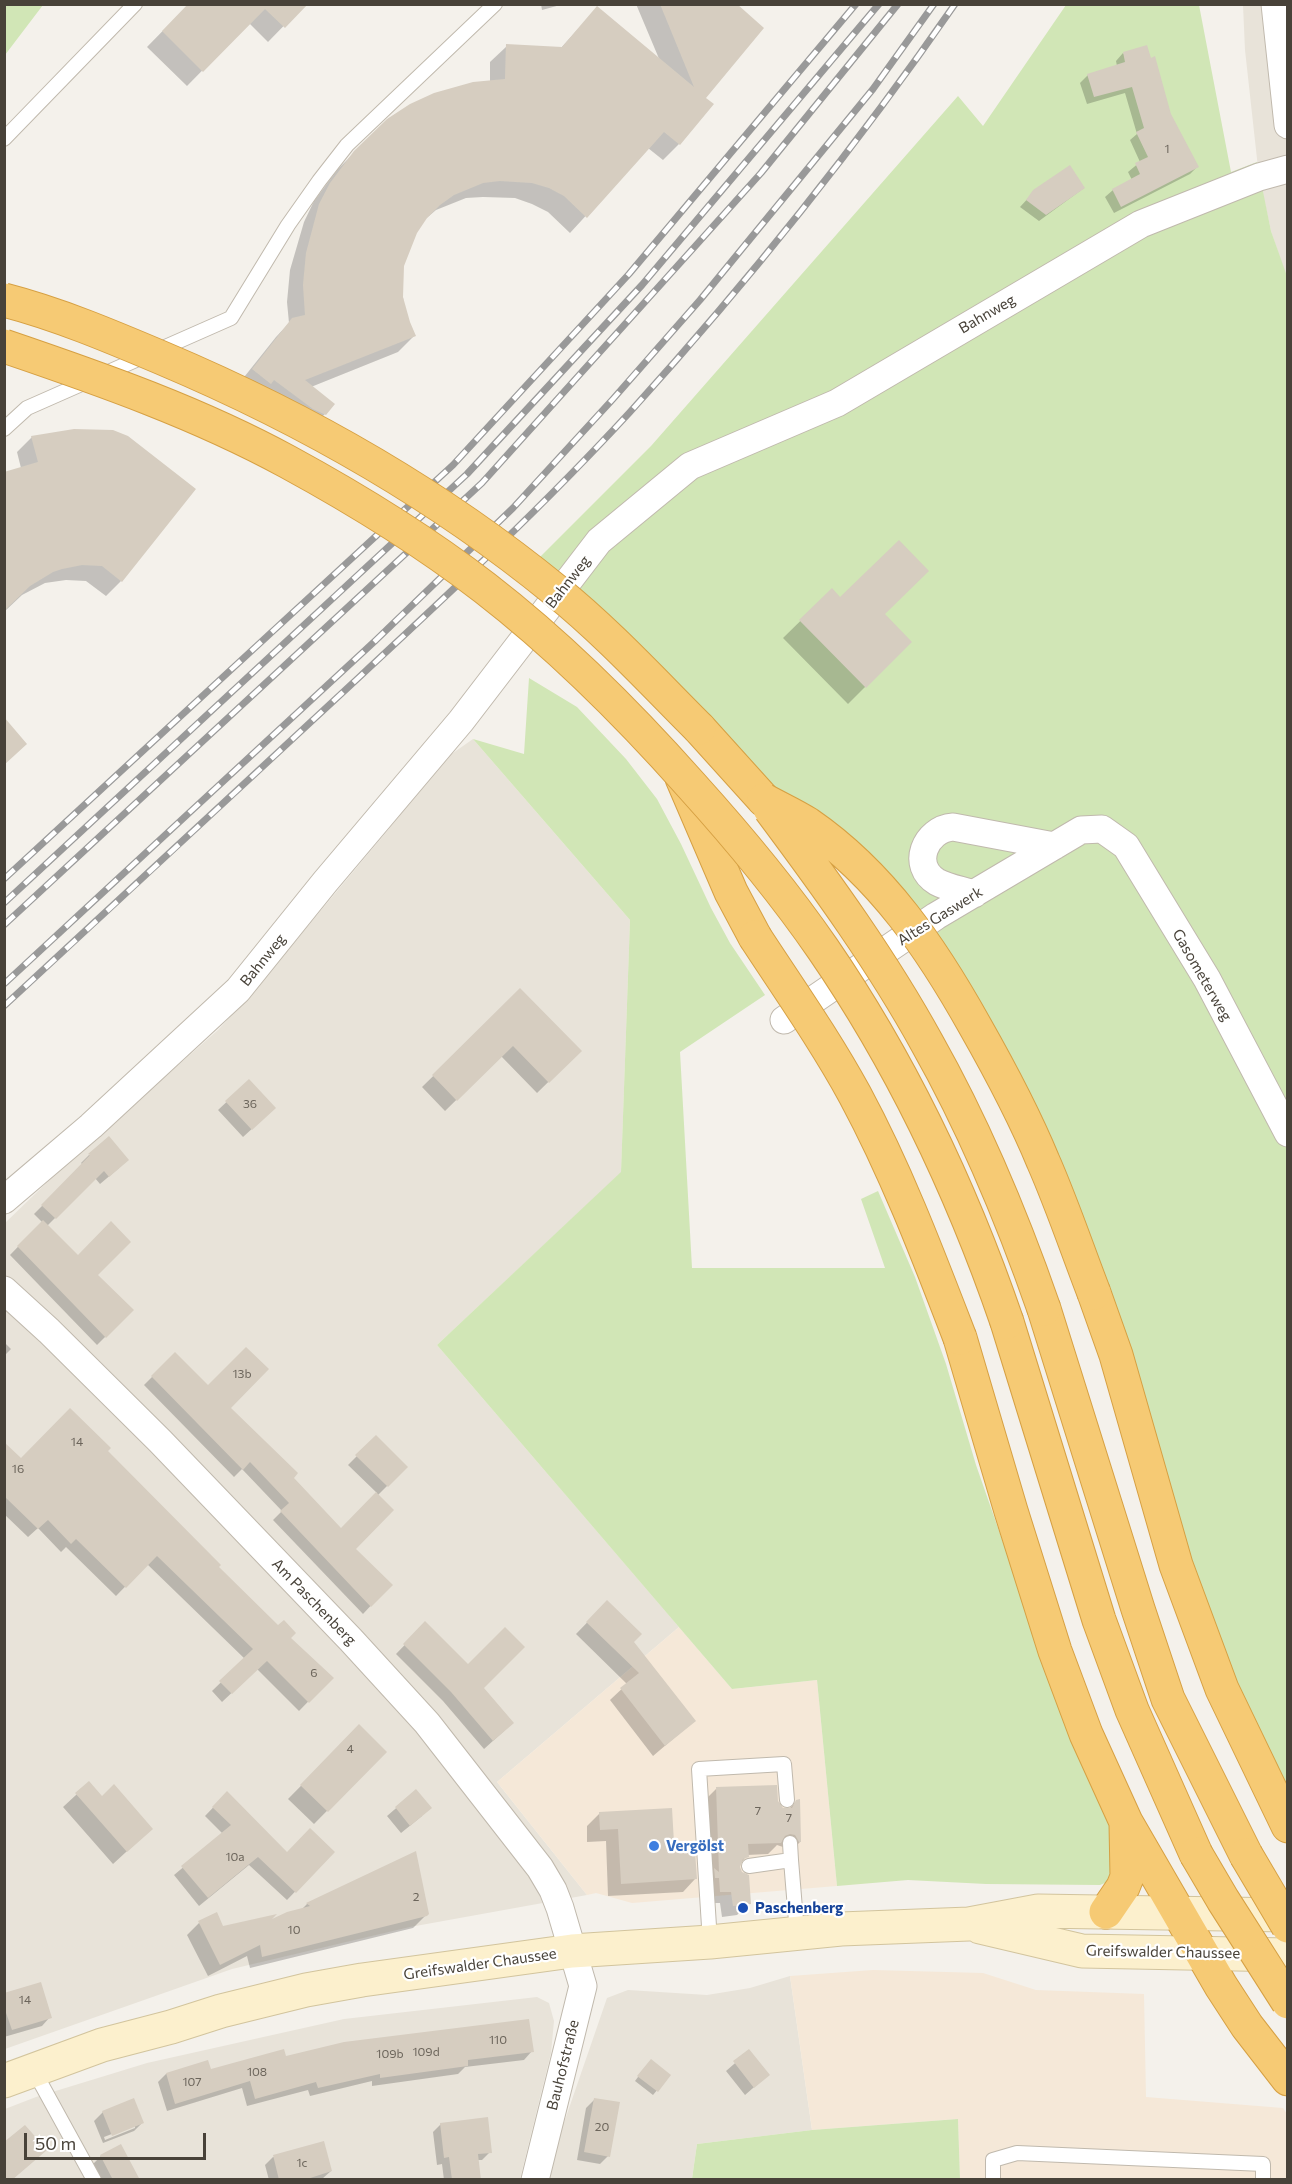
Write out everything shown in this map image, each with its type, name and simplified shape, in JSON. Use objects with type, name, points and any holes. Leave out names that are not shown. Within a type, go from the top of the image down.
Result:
[{"type":"highway","points":[[4,300],[33,307],[115,338],[241,392],[300,421],[416,489],[474,528],[557,591],[654,682],[764,800],[826,885],[901,997],[928,1044],[981,1148],[1016,1230],[1044,1309],[1168,1698],[1246,1855],[1287,1926]]},
{"type":"highway","points":[[4,346],[85,374],[236,436],[352,499],[486,588],[603,692],[644,732],[734,833],[789,902],[825,951],[858,1004],[899,1075],[942,1160],[978,1242],[1007,1322],[1099,1620],[1132,1710],[1196,1854],[1287,2002]]},
{"type":"highway","points":[[680,773],[731,892],[755,937],[821,1038],[876,1136],[922,1239],[960,1338],[1055,1651],[1086,1734],[1126,1822],[1247,2026],[1287,2079]]},
{"type":"highway","points":[[764,800],[807,824],[852,860],[895,904],[918,934],[962,1003],[1018,1107],[1043,1160],[1116,1355],[1180,1577],[1222,1689],[1287,1826]]},
{"type":"highway","points":[[1106,1912],[1127,1877],[1126,1822]]},
{"type":"main road","name":"Greifswalder Chaussee","points":[[19,2075],[102,2045],[221,2011],[306,1990],[572,1951],[710,1942],[841,1929],[969,1924],[1038,1911],[1287,1915]]},
{"type":"main road","name":"Greifswalder Chaussee","points":[[969,1924],[1082,1951],[1287,1955]]},
{"type":"street","points":[[1275,4],[1287,125]]},
{"type":"street","name":"Bahnweg","points":[[4,1200],[91,1126],[238,990],[325,882],[461,721],[599,542],[690,466],[837,403],[1141,224],[1259,177],[1287,169]]},
{"type":"street","points":[[974,894],[937,882],[926,871],[923,852],[932,835],[941,830],[953,828],[1054,846]]},
{"type":"street","name":"Altes Gaswerk","points":[[784,1020],[936,916],[1081,830],[1102,829]]},
{"type":"street","name":"Gasometerweg","points":[[1102,829],[1126,846],[1207,979],[1287,1132]]},
{"type":"street","name":"Am Paschenberg","points":[[4,1290],[49,1331],[160,1441],[428,1723],[540,1868],[560,1908],[572,1951]]},
{"type":"street","name":"Bauhofstraße","points":[[535,2180],[583,1986],[572,1951]]},
{"type":"lane","points":[[4,139],[135,4]]},
{"type":"lane","points":[[4,429],[27,408],[231,318],[288,225],[347,145],[495,4]]},
{"type":"lane","points":[[710,1942],[712,1868],[699,1768],[784,1764],[787,1800]]},
{"type":"lane","points":[[790,1843],[797,1933]]},
{"type":"lane","points":[[749,1866],[791,1860]]},
{"type":"lane","points":[[19,2075],[94,2180]]},
{"type":"lane","points":[[993,2180],[993,2160],[1017,2153],[1263,2164],[1263,2180]]},
{"type":"shaded area","points":[[1243,5],[1287,5],[1287,279],[1271,231],[1259,177],[1245,50]]},
{"type":"shaded area","points":[[473,739],[630,920],[621,1173],[437,1345],[679,1627],[497,1782],[587,1895],[410,1927],[232,1969],[5,2049],[5,1223],[65,1165],[218,1030],[247,999],[388,830],[443,760]]},
{"type":"shaded area","points":[[679,1627],[732,1689],[817,1680],[837,1886],[632,1903],[596,1893],[587,1895],[497,1782]]},
{"type":"shaded area","points":[[873,1970],[983,1973],[1036,1990],[1144,1994],[1146,2097],[1283,2108],[1287,2114],[1287,2179],[960,2179],[958,2119],[812,2130],[790,1976]]},
{"type":"shaded area","points":[[790,1976],[812,2130],[697,2144],[692,2179],[541,2180],[566,2117],[607,1998],[628,1990],[707,1995],[750,1988]]},
{"type":"shaded area","points":[[537,1997],[549,2003],[554,2021],[551,2053],[520,2179],[5,2180],[5,2109],[36,2097],[147,2063],[344,2019]]},
{"type":"green space","points":[[4,5],[43,5],[5,55]]},
{"type":"green space","points":[[1066,5],[1199,5],[1231,172],[1257,162],[1271,231],[1288,279],[1287,1826],[1116,1355],[933,956],[528,569],[651,446],[958,96],[983,126]]},
{"type":"green space","points":[[529,678],[577,707],[626,759],[657,799],[730,943],[765,995],[680,1052],[692,1268],[885,1268],[861,1199],[878,1191],[915,1277],[946,1364],[976,1465],[1063,1714],[1110,1822],[1116,1842],[1110,1881],[1100,1885],[986,1884],[908,1880],[837,1886],[817,1680],[732,1689],[437,1345],[621,1172],[630,920],[473,739],[524,754]]},
{"type":"green space","points":[[958,2119],[960,2179],[692,2179],[697,2144],[812,2130]]},
{"type":"building","points":[[188,4],[308,4],[285,28],[265,9],[203,72],[162,31]]},
{"type":"building","points":[[660,4],[737,4],[764,28],[706,98],[714,104],[680,145],[664,132],[587,218],[564,196],[532,183],[500,181],[483,183],[454,195],[440,205],[417,233],[404,266],[403,297],[416,336],[305,380],[335,404],[326,415],[313,409],[274,380],[271,384],[252,369],[292,318],[305,315],[303,285],[306,253],[319,204],[330,183],[354,151],[387,119],[410,104],[434,93],[473,82],[505,79],[506,44],[562,47],[597,6],[694,87]]},
{"type":"building","points":[[1147,45],[1151,58],[1155,56],[1171,114],[1199,167],[1121,207],[1112,189],[1140,174],[1135,163],[1148,157],[1136,132],[1144,128],[1132,87],[1094,97],[1087,74],[1125,62],[1123,52]]},
{"type":"building","points":[[1070,165],[1085,188],[1046,215],[1026,200],[1033,190]]},
{"type":"building","points":[[74,429],[113,430],[128,436],[196,489],[122,582],[102,566],[82,565],[62,569],[30,586],[4,611],[4,472],[38,462],[31,436]]},
{"type":"building","points":[[899,540],[929,571],[885,614],[912,642],[866,688],[799,620],[832,588],[840,597]]},
{"type":"building","points":[[4,717],[27,744],[4,765]]},
{"type":"building","points":[[520,988],[582,1051],[549,1083],[513,1046],[457,1101],[432,1075]]},
{"type":"building","points":[[249,1079],[276,1108],[252,1130],[225,1101]]},
{"type":"building","points":[[109,1136],[129,1160],[109,1177],[104,1171],[56,1219],[41,1205],[90,1155],[88,1154]]},
{"type":"building","points":[[43,1220],[78,1255],[111,1221],[131,1242],[98,1275],[134,1310],[106,1338],[17,1246]]},
{"type":"building","points":[[246,1347],[269,1369],[231,1408],[298,1473],[294,1478],[341,1528],[376,1492],[394,1510],[356,1549],[393,1585],[371,1607],[280,1511],[289,1503],[250,1462],[243,1470],[151,1376],[175,1352],[208,1385]]},
{"type":"building","points":[[70,1408],[111,1448],[108,1451],[221,1565],[219,1567],[278,1625],[284,1620],[296,1633],[291,1638],[334,1678],[309,1703],[267,1661],[232,1694],[219,1681],[253,1649],[157,1556],[126,1588],[76,1539],[71,1544],[48,1520],[38,1529],[4,1496],[4,1442],[21,1458]]},
{"type":"building","points":[[376,1435],[408,1467],[388,1487],[355,1455]]},
{"type":"building","points":[[607,1600],[642,1634],[634,1642],[696,1721],[665,1746],[620,1688],[639,1673],[586,1622]]},
{"type":"building","points":[[425,1621],[468,1664],[505,1627],[525,1647],[484,1688],[514,1723],[493,1741],[451,1692],[403,1644]]},
{"type":"building","points":[[359,1724],[387,1752],[328,1812],[300,1785]]},
{"type":"building","points":[[89,1781],[102,1796],[114,1784],[153,1829],[127,1852],[75,1793]]},
{"type":"building","points":[[777,1785],[778,1801],[783,1808],[792,1808],[796,1800],[800,1799],[801,1842],[795,1835],[790,1834],[785,1836],[781,1843],[748,1844],[749,1857],[743,1859],[740,1867],[742,1872],[749,1875],[751,1904],[733,1906],[731,1892],[720,1892],[719,1878],[715,1878],[714,1868],[719,1872],[716,1787]]},
{"type":"building","points":[[416,1789],[432,1808],[410,1826],[395,1807]]},
{"type":"building","points":[[227,1791],[287,1852],[310,1828],[335,1852],[296,1893],[258,1857],[208,1898],[181,1866],[231,1825],[212,1807]]},
{"type":"building","name":"Vergölst","points":[[672,1808],[674,1843],[686,1843],[695,1851],[697,1879],[621,1884],[618,1829],[600,1830],[599,1812]]},
{"type":"building","points":[[416,1851],[429,1914],[427,1916],[262,1957],[260,1945],[220,1965],[198,1921],[217,1912],[223,1926],[277,1914],[272,1919],[310,1906],[306,1903]]},
{"type":"building","points":[[41,1982],[52,2018],[12,2030],[4,2007],[4,1993]]},
{"type":"building","points":[[529,2019],[534,2052],[468,2060],[468,2066],[380,2078],[380,2074],[318,2088],[316,2082],[255,2099],[250,2081],[175,2104],[166,2073],[208,2060],[211,2069],[284,2049],[286,2056],[344,2042]]},
{"type":"building","points":[[749,2049],[770,2075],[754,2088],[733,2061]]},
{"type":"building","points":[[651,2059],[671,2075],[658,2092],[637,2076]]},
{"type":"building","points":[[134,2098],[144,2123],[112,2136],[102,2111]]},
{"type":"building","points":[[594,2098],[620,2102],[610,2157],[584,2152]]},
{"type":"building","points":[[488,2117],[492,2153],[478,2154],[481,2180],[452,2180],[449,2157],[444,2158],[440,2123]]},
{"type":"building","points":[[25,2125],[47,2150],[12,2180],[4,2180],[4,2142]]},
{"type":"building","points":[[324,2141],[332,2171],[304,2180],[279,2180],[273,2155]]},
{"type":"building","points":[[121,2144],[140,2180],[113,2180],[100,2155]]},
{"type":"railway","points":[[4,879],[453,465],[629,274],[856,4]]},
{"type":"railway","points":[[4,903],[467,474],[642,285],[879,4]]},
{"type":"railway","points":[[4,925],[482,483],[761,173],[898,4]]},
{"type":"railway","points":[[4,984],[375,641],[513,508],[700,300],[873,89],[934,4]]},
{"type":"railway","points":[[4,1006],[452,590],[596,449],[758,264],[840,162],[955,4]]},
{"type":"place","name":"Vergölst","points":[[654,1846]]},
{"type":"place","name":"Paschenberg","points":[[743,1908]]}]
